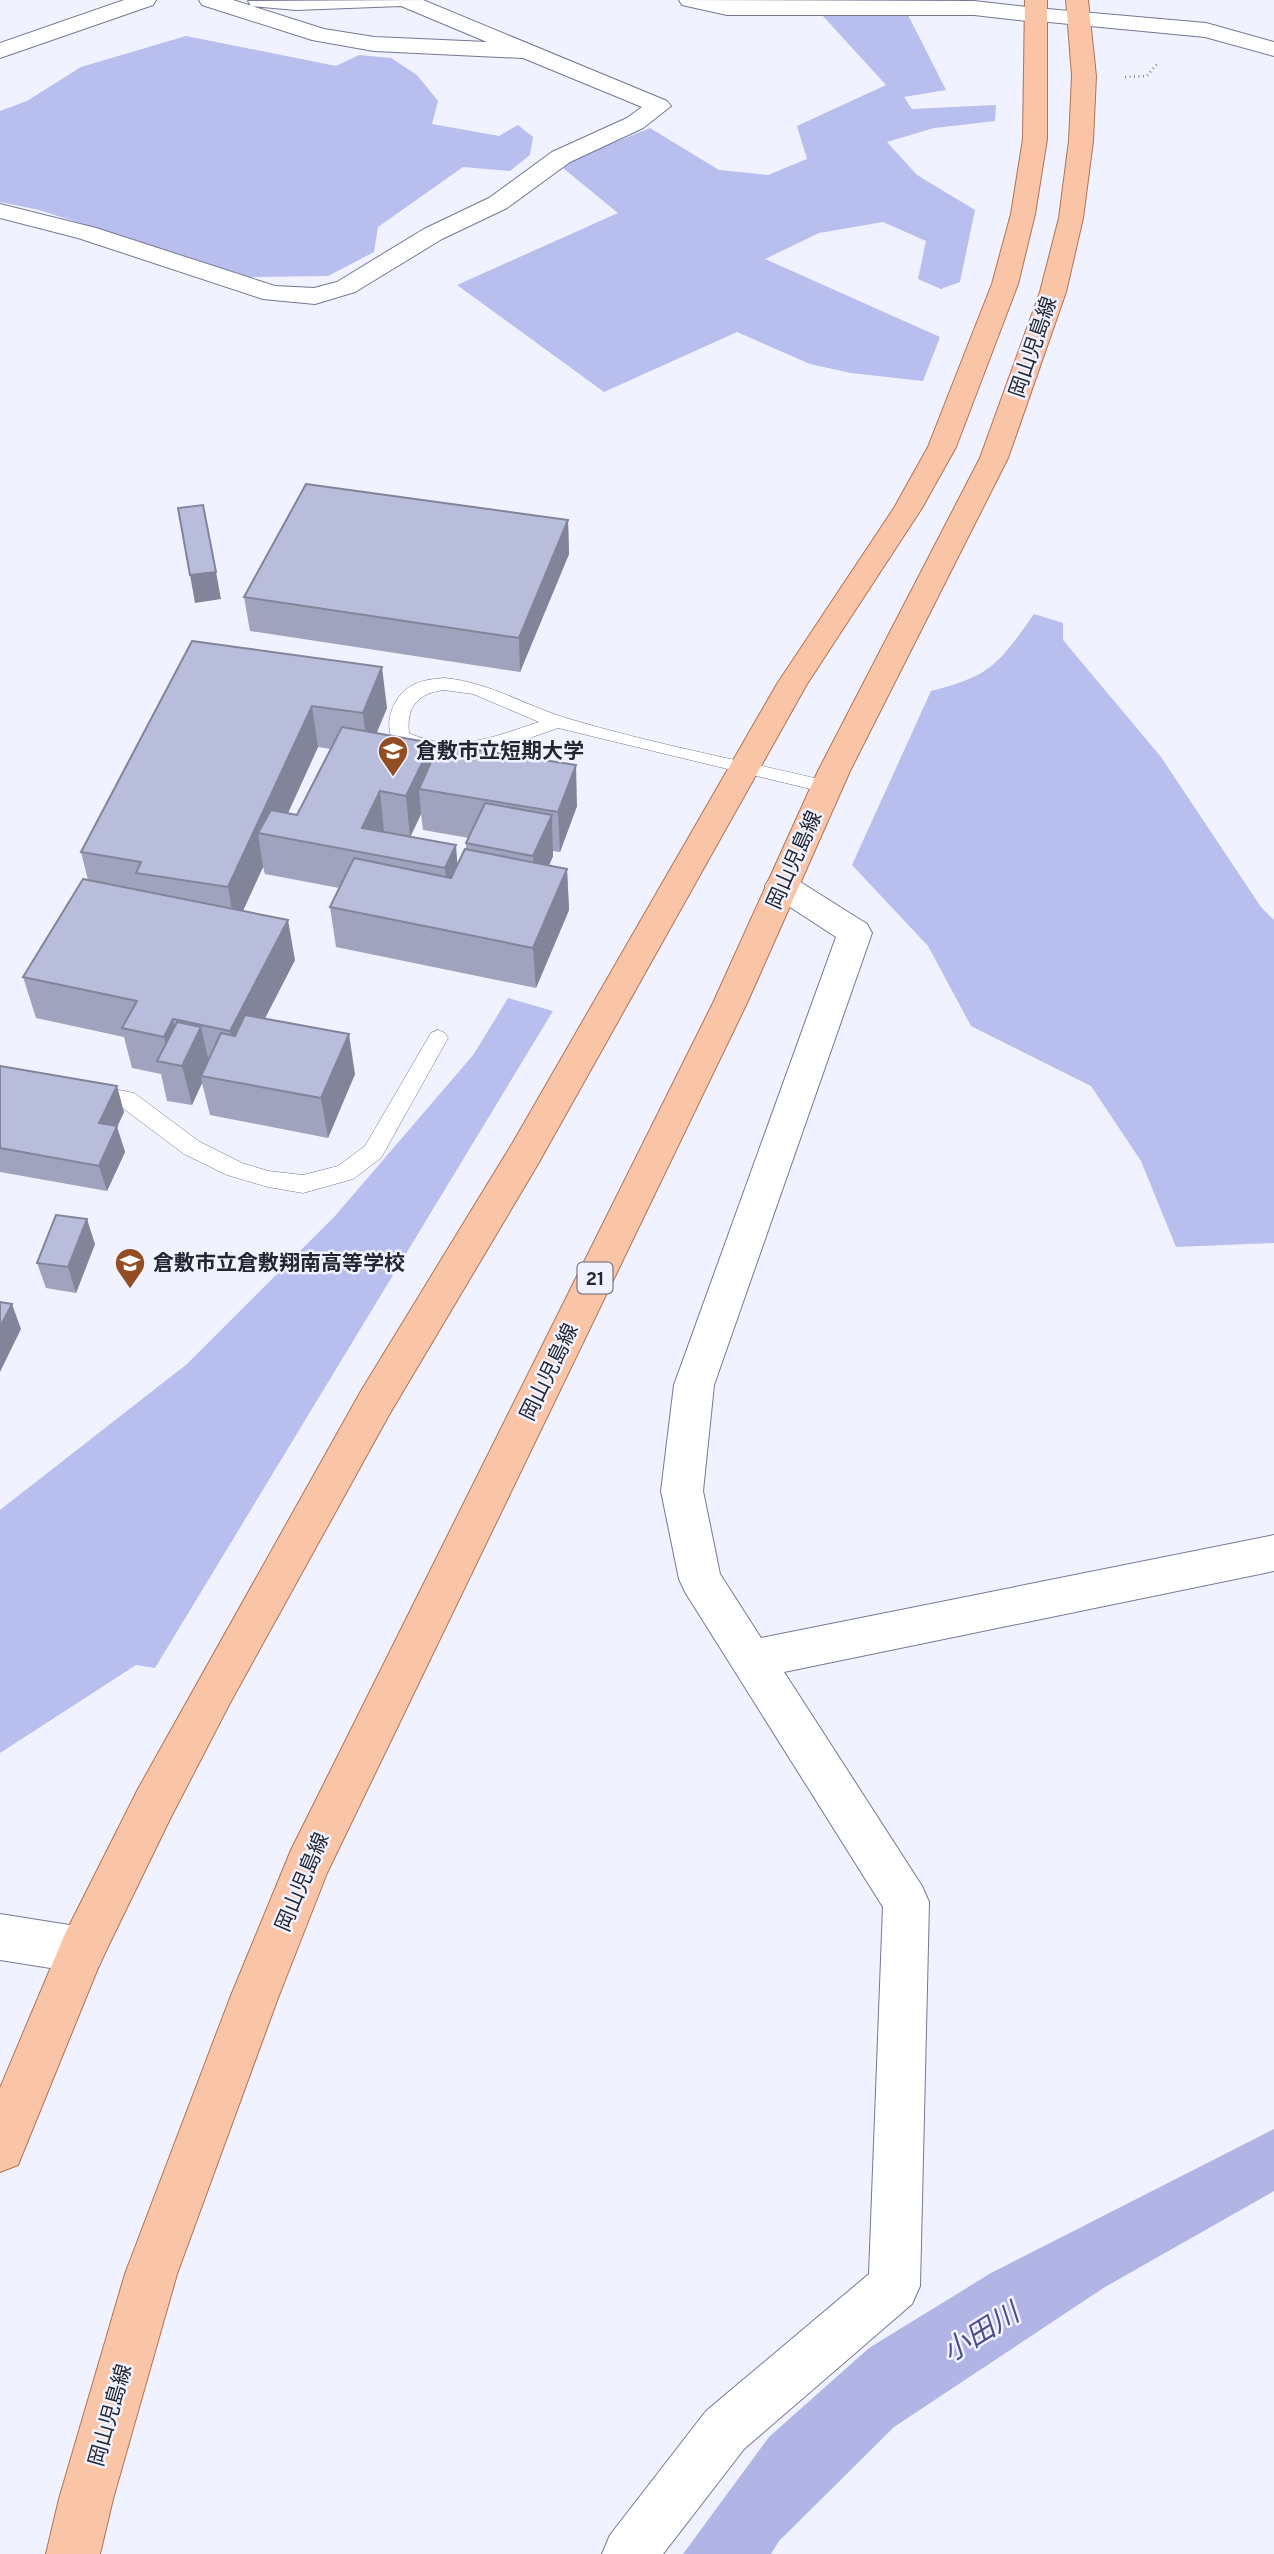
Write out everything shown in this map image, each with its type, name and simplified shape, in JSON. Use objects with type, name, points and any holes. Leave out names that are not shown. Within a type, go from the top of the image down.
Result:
[{"type":"main road","points":[[0,2147],[82,1950],[191,1735],[375,1403],[525,1154],[792,684],[908,508],[942,447],[978,361],[1005,284],[1023,214],[1035,139],[1036,8]]},
{"type":"main road","name":"岡山児島線","points":[[73,2554],[86,2499],[151,2274],[254,1998],[307,1866],[730,1003],[827,787],[994,458],[1053,292],[1071,218],[1081,141],[1084,76],[1078,10]]},
{"type":"street","points":[[0,51],[145,0]]},
{"type":"street","points":[[210,0],[320,35],[456,49],[523,51]]},
{"type":"street","points":[[0,211],[87,233],[272,294],[315,296],[346,287],[433,234],[498,203],[561,157],[635,123],[659,106],[402,0],[309,3],[240,0]]},
{"type":"street","points":[[690,0],[727,8],[1078,10],[1206,30],[1274,49]]},
{"type":"street","points":[[629,2554],[725,2430],[894,2286],[906,1902],[700,1579],[682,1490],[694,1385],[855,933],[782,886]]},
{"type":"street","points":[[752,1659],[1274,1553]]},
{"type":"street","points":[[0,1937],[82,1950]]},
{"type":"lane","points":[[556,722],[475,749],[453,752],[415,745],[400,736],[396,722],[403,706],[413,694],[426,686],[469,687],[556,722],[827,787]]},
{"type":"lane","points":[[63,1087],[126,1099],[192,1148],[235,1169],[268,1180],[303,1184],[345,1173],[373,1152],[438,1038]]},
{"type":"shaded area","points":[[907,13],[946,90],[904,97],[912,109],[996,105],[995,121],[934,128],[887,142],[917,175],[975,210],[960,282],[941,289],[918,279],[926,241],[883,222],[819,233],[765,259],[940,337],[923,381],[851,373],[810,364],[737,332],[604,392],[457,285],[618,213],[563,168],[568,161],[650,128],[719,170],[768,175],[807,159],[797,126],[886,85],[822,15]]},
{"type":"shaded area","points":[[186,36],[336,66],[359,55],[391,58],[417,75],[438,101],[432,124],[499,136],[518,125],[533,137],[530,155],[510,171],[463,167],[378,227],[374,252],[328,276],[250,277],[39,210],[0,202],[0,111],[27,101],[81,67]]},
{"type":"shaded area","points":[[1034,614],[1063,623],[1063,640],[1161,757],[1261,907],[1274,920],[1274,1243],[1176,1247],[1141,1161],[1091,1086],[971,1026],[928,946],[852,865],[931,691],[968,680],[992,665],[1012,645]]},
{"type":"shaded area","points":[[508,998],[553,1011],[155,1668],[136,1665],[0,1753],[0,1510],[187,1364],[335,1216],[474,1054]]},
{"type":"water","name":"小田川","points":[[1274,2129],[1274,2191],[1105,2287],[894,2427],[779,2541],[771,2554],[683,2554],[769,2437],[869,2348],[991,2273]]},
{"type":"building","points":[[306,484],[568,520],[519,638],[244,597]]},
{"type":"building","points":[[203,505],[216,572],[190,575],[178,508]]},
{"type":"building","points":[[192,641],[382,667],[363,713],[312,706],[228,887],[136,873],[141,862],[81,852]]},
{"type":"building","points":[[342,727],[432,743],[406,796],[380,791],[362,828],[456,845],[445,868],[258,833],[271,810],[297,815]]},
{"type":"building","points":[[439,744],[576,765],[558,812],[419,789]]},
{"type":"building","points":[[485,803],[552,815],[533,856],[466,843]]},
{"type":"building","points":[[465,849],[567,869],[533,948],[330,907],[354,858],[451,878]]},
{"type":"building","points":[[83,879],[288,920],[230,1031],[173,1019],[164,1037],[122,1028],[137,1001],[23,977]]},
{"type":"building","points":[[245,1015],[349,1034],[321,1098],[201,1076],[221,1033],[235,1036]]},
{"type":"building","points":[[177,1022],[201,1027],[182,1066],[157,1061]]},
{"type":"building","points":[[0,1066],[117,1086],[99,1123],[117,1126],[99,1166],[0,1148]]},
{"type":"building","points":[[56,1215],[87,1219],[68,1267],[37,1263]]},
{"type":"building","points":[[0,1302],[12,1304],[0,1327]]},
{"type":"place","name":"倉敷市立短期大学","points":[[393,778]]},
{"type":"place","name":"倉敷市立倉敷翔南高等学校","points":[[130,1290]]}]
